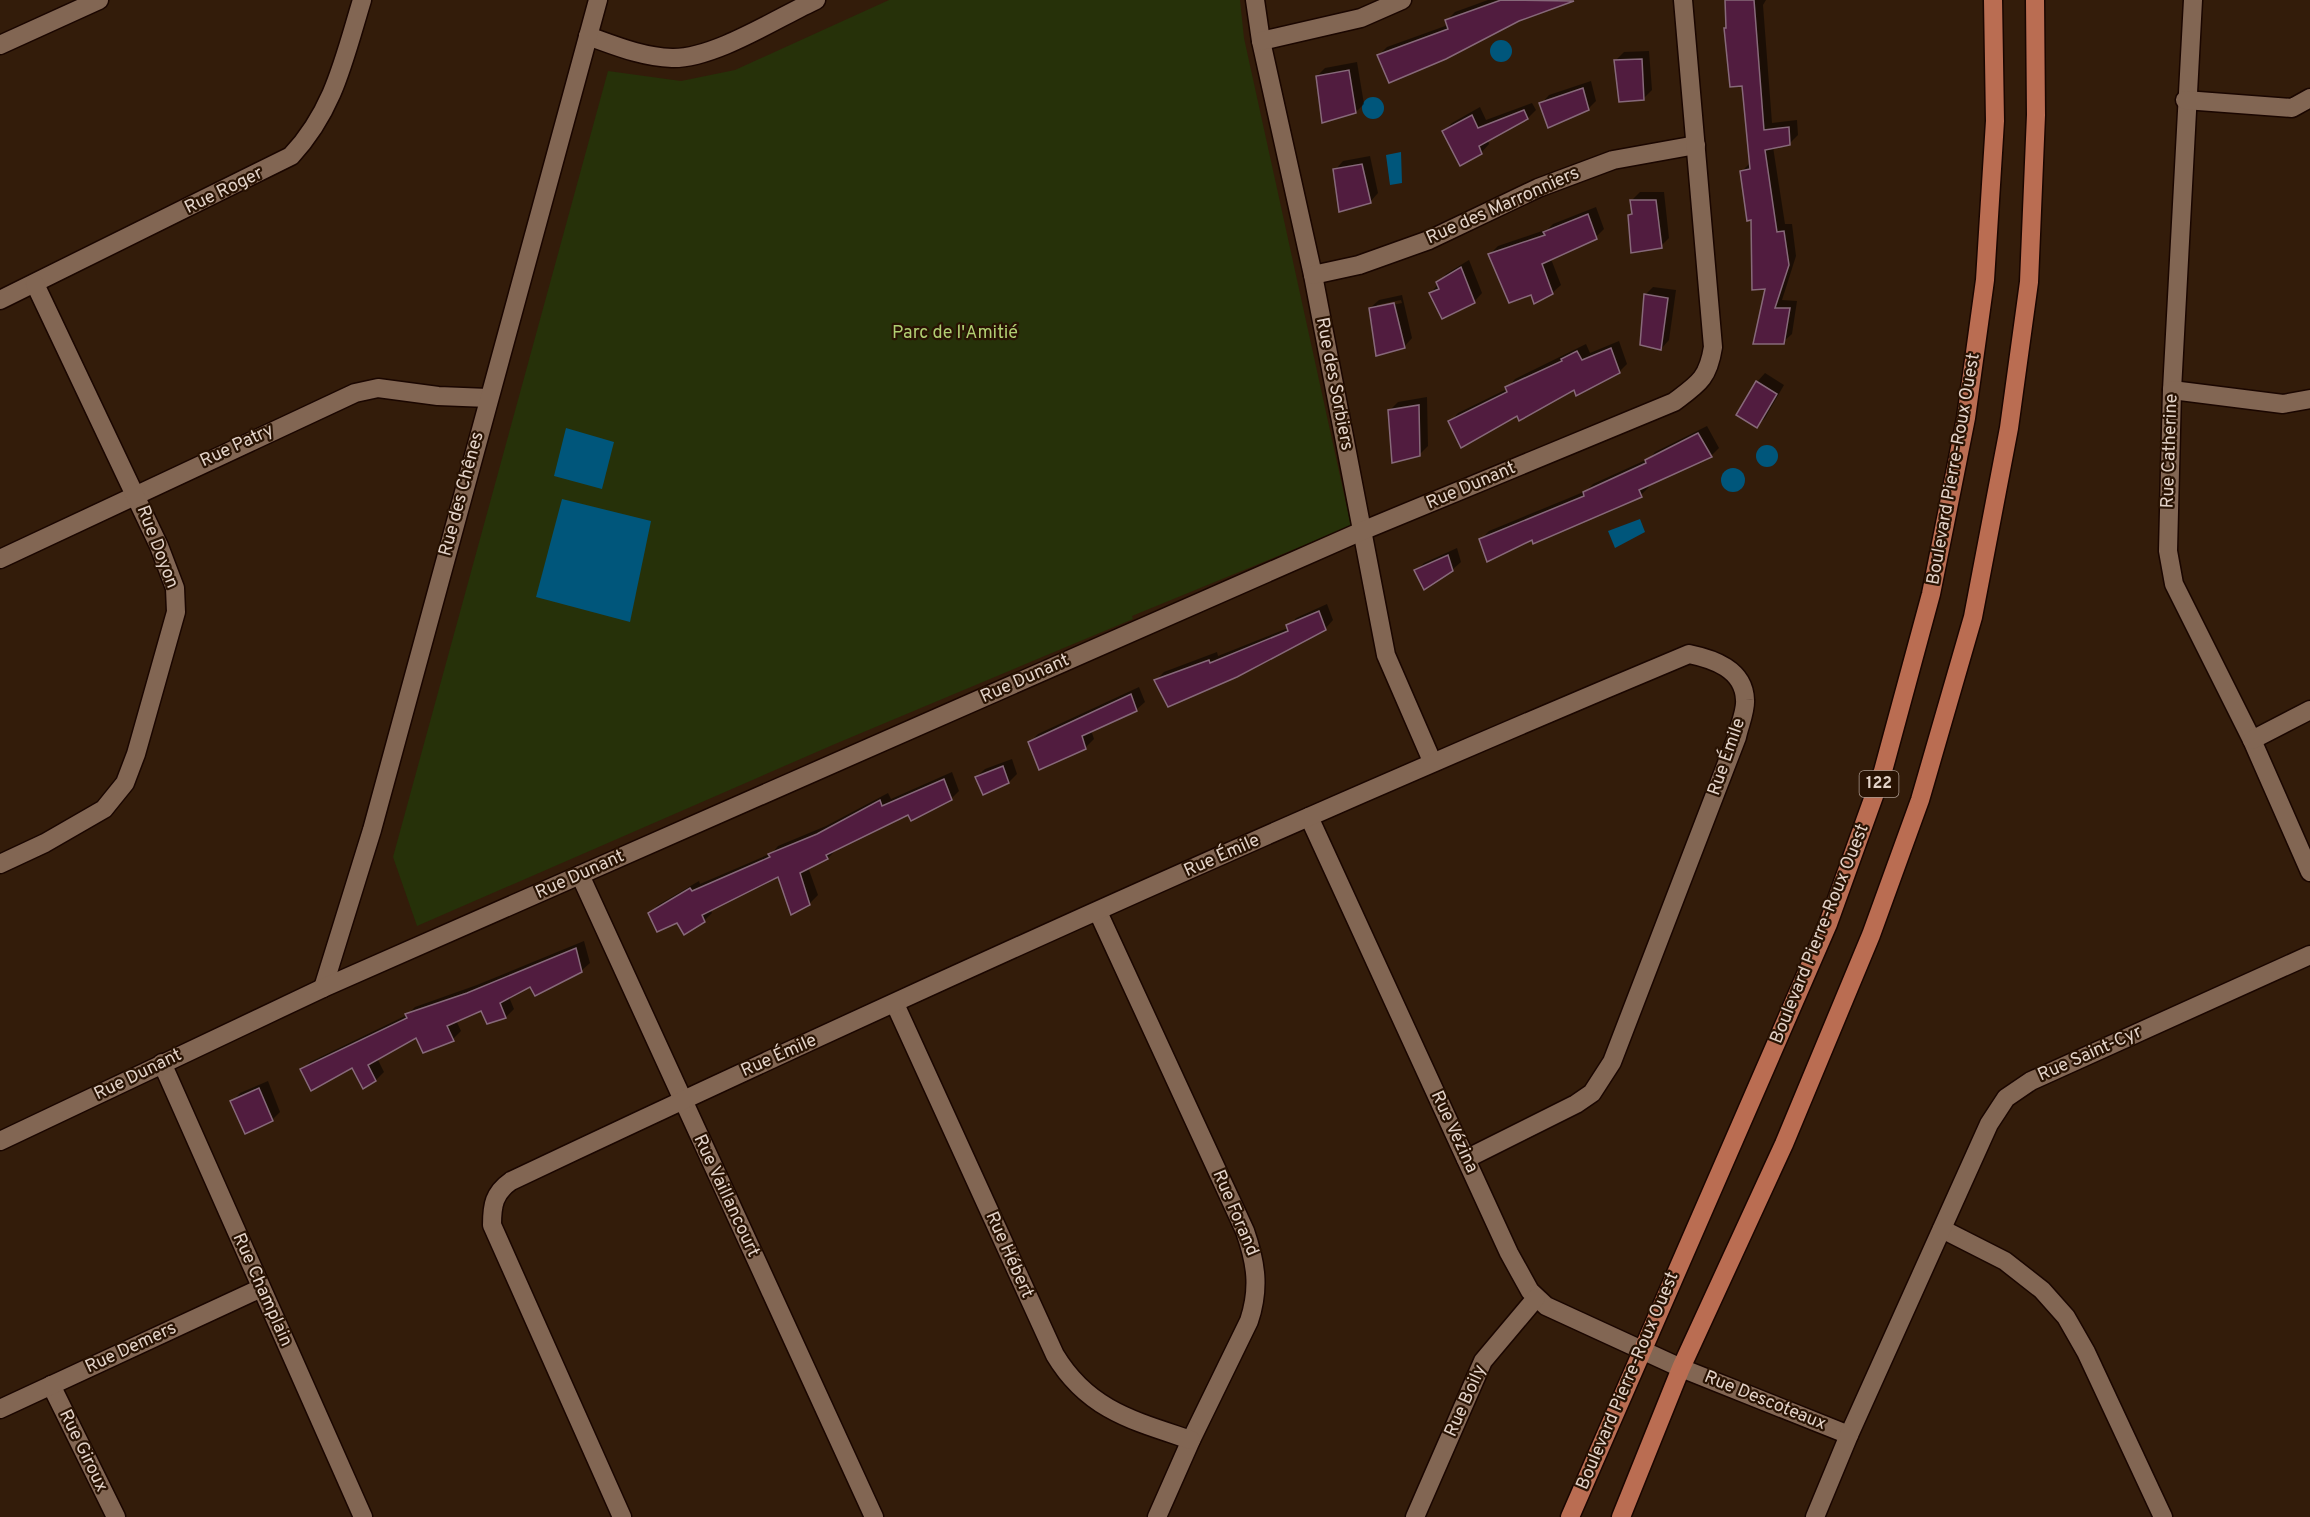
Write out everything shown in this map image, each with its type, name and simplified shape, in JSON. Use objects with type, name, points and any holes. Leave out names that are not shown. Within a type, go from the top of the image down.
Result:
[{"type":"main road","name":"Boulevard Pierre-Roux Ouest","points":[[1570,1517],[1828,924],[1883,771],[1931,594],[1966,418],[1985,280],[1995,121],[1993,0]]},
{"type":"main road","name":"122","points":[[1621,1517],[1681,1368],[1784,1144],[1871,936],[1920,800],[1973,617],[2009,428],[2029,282],[2036,115],[2035,0]]},
{"type":"street","points":[[0,45],[62,8],[99,0]]},
{"type":"street","name":"Rue Roger","points":[[0,300],[291,156],[317,126],[333,97],[362,0]]},
{"type":"street","name":"Rue des Chênes","points":[[323,988],[372,830],[598,0]]},
{"type":"street","points":[[588,36],[631,52],[675,58],[713,50],[816,0]]},
{"type":"street","name":"Rue des Sorbiers","points":[[1255,0],[1261,41],[1312,274],[1386,655],[1432,761]]},
{"type":"street","points":[[1261,41],[1361,18],[1402,0]]},
{"type":"street","name":"Rue Dunant","points":[[0,1141],[323,988],[1362,531],[1674,402],[1701,382],[1709,366],[1713,334],[1683,0]]},
{"type":"street","name":"Rue Catherine","points":[[2193,0],[2185,100],[2172,390],[2168,551],[2174,584],[2252,740],[2310,872]]},
{"type":"street","points":[[2185,100],[2292,108],[2310,98]]},
{"type":"street","name":"Rue des Marronniers","points":[[1312,274],[1359,265],[1429,240],[1538,188],[1613,160],[1696,145]]},
{"type":"street","name":"Rue Doyon","points":[[0,864],[45,843],[104,809],[125,783],[136,754],[176,612],[175,588],[136,493],[34,284]]},
{"type":"street","name":"Rue Patry","points":[[0,559],[136,493],[355,393],[378,388],[438,396],[488,398]]},
{"type":"street","points":[[2172,390],[2283,404],[2310,399]]},
{"type":"street","name":"Rue Émile","points":[[622,1517],[492,1225],[492,1205],[500,1189],[511,1181],[682,1100],[1432,761],[1689,654],[1710,658],[1729,668],[1741,684],[1746,700],[1737,737],[1612,1062],[1592,1093],[1561,1113],[1466,1159]]},
{"type":"street","points":[[2252,740],[2310,710]]},
{"type":"street","name":"Rue Vézina","points":[[1309,817],[1509,1253],[1530,1291],[1546,1306],[1681,1368]]},
{"type":"street","name":"Rue Vaillancourt","points":[[580,875],[874,1517]]},
{"type":"street","name":"Rue Forand","points":[[1098,912],[1245,1231],[1256,1263],[1255,1304],[1249,1321],[1191,1440],[1157,1517]]},
{"type":"street","name":"Rue Saint-Cyr","points":[[1815,1517],[1849,1435],[1989,1124],[2006,1098],[2031,1081],[2310,955]]},
{"type":"street","name":"Rue Hébert","points":[[895,1004],[1054,1356],[1064,1371],[1090,1398],[1113,1413],[1191,1440]]},
{"type":"street","name":"Rue Champlain","points":[[162,1063],[363,1517]]},
{"type":"street","points":[[1942,1229],[2005,1261],[2042,1290],[2066,1317],[2086,1352],[2163,1517]]},
{"type":"street","name":"Rue Demers","points":[[0,1409],[261,1288]]},
{"type":"street","name":"Rue Boily","points":[[1415,1517],[1483,1361],[1536,1298]]},
{"type":"street","name":"Rue Descoteaux","points":[[1681,1368],[1849,1435]]},
{"type":"street","name":"Rue Giroux","points":[[51,1385],[116,1517]]},
{"type":"green space","name":"Parc de l'Amitié","points":[[889,0],[1240,0],[1244,38],[1351,526],[1132,616],[1133,619],[835,744],[417,926],[393,857],[608,71],[681,81],[735,70]]},
{"type":"water","points":[[1501,40],[1511,47],[1512,51],[1505,61],[1501,62],[1491,55],[1490,51],[1497,41]]},
{"type":"water","points":[[1373,97],[1383,104],[1384,108],[1377,118],[1373,119],[1363,112],[1362,108],[1369,98]]},
{"type":"water","points":[[1401,152],[1402,183],[1390,185],[1386,155]]},
{"type":"water","points":[[566,428],[614,442],[602,489],[554,476]]},
{"type":"water","points":[[1767,445],[1775,448],[1778,456],[1775,464],[1767,467],[1759,464],[1756,456],[1759,448]]},
{"type":"water","points":[[1733,468],[1738,469],[1744,475],[1744,485],[1738,491],[1733,492],[1728,491],[1722,485],[1721,480],[1722,475],[1728,469]]},
{"type":"water","points":[[562,499],[651,521],[630,622],[536,597]]},
{"type":"water","points":[[1640,519],[1645,532],[1615,548],[1608,531]]},
{"type":"building","points":[[1501,0],[1574,1],[1519,21],[1446,59],[1389,83],[1377,55],[1448,29],[1445,20]]},
{"type":"building","points":[[1725,0],[1754,0],[1764,130],[1789,127],[1790,145],[1765,150],[1777,232],[1784,231],[1789,265],[1775,308],[1790,308],[1784,344],[1753,344],[1765,289],[1752,290],[1751,220],[1747,221],[1740,171],[1750,169],[1742,86],[1730,87],[1724,28],[1726,28]]},
{"type":"building","points":[[1642,59],[1644,100],[1619,102],[1614,60]]},
{"type":"building","points":[[1349,70],[1356,113],[1322,123],[1316,76]]},
{"type":"building","points":[[1583,88],[1589,110],[1548,128],[1539,103]]},
{"type":"building","points":[[1524,110],[1528,119],[1479,146],[1482,154],[1460,166],[1442,131],[1472,115],[1478,128]]},
{"type":"building","points":[[1362,164],[1371,203],[1339,212],[1333,169]]},
{"type":"building","points":[[1630,200],[1656,200],[1662,248],[1631,253],[1628,215],[1632,214]]},
{"type":"building","points":[[1588,214],[1597,239],[1542,264],[1553,294],[1534,304],[1531,295],[1509,303],[1488,254],[1545,235],[1543,232]]},
{"type":"building","points":[[1461,267],[1475,303],[1442,319],[1429,293],[1439,289],[1436,282]]},
{"type":"building","points":[[1644,294],[1668,298],[1661,350],[1640,345]]},
{"type":"building","points":[[1394,303],[1405,348],[1376,356],[1369,308]]},
{"type":"building","points":[[1611,348],[1620,373],[1576,396],[1574,390],[1519,421],[1517,416],[1461,448],[1448,421],[1507,392],[1505,387],[1562,361],[1561,359],[1577,351],[1582,360]]},
{"type":"building","points":[[1756,381],[1777,394],[1757,428],[1736,415]]},
{"type":"building","points":[[1419,405],[1420,456],[1392,463],[1388,410]]},
{"type":"building","points":[[1698,433],[1712,457],[1639,490],[1642,497],[1533,544],[1532,540],[1487,562],[1479,539],[1584,496],[1583,492],[1646,463],[1645,460]]},
{"type":"building","points":[[1448,555],[1453,571],[1424,590],[1414,570]]},
{"type":"building","points":[[1319,611],[1326,630],[1237,677],[1168,707],[1154,680],[1209,660],[1210,663],[1288,631],[1286,625]]},
{"type":"building","points":[[1131,694],[1137,711],[1082,736],[1086,749],[1039,770],[1028,742]]},
{"type":"building","points":[[1003,766],[1009,783],[983,795],[975,777]]},
{"type":"building","points":[[944,779],[952,800],[911,821],[908,815],[826,855],[828,859],[800,873],[810,905],[791,915],[778,877],[702,915],[705,922],[684,935],[677,923],[657,932],[648,913],[690,888],[692,891],[770,857],[768,854],[817,834],[880,800],[882,806]]},
{"type":"building","points":[[576,948],[582,972],[535,996],[530,987],[500,1003],[506,1018],[487,1024],[481,1011],[447,1026],[454,1041],[423,1053],[416,1038],[368,1065],[376,1081],[363,1089],[352,1068],[311,1091],[300,1069],[407,1018],[405,1014],[467,993]]},
{"type":"building","points":[[259,1088],[273,1121],[245,1134],[230,1101]]}]
